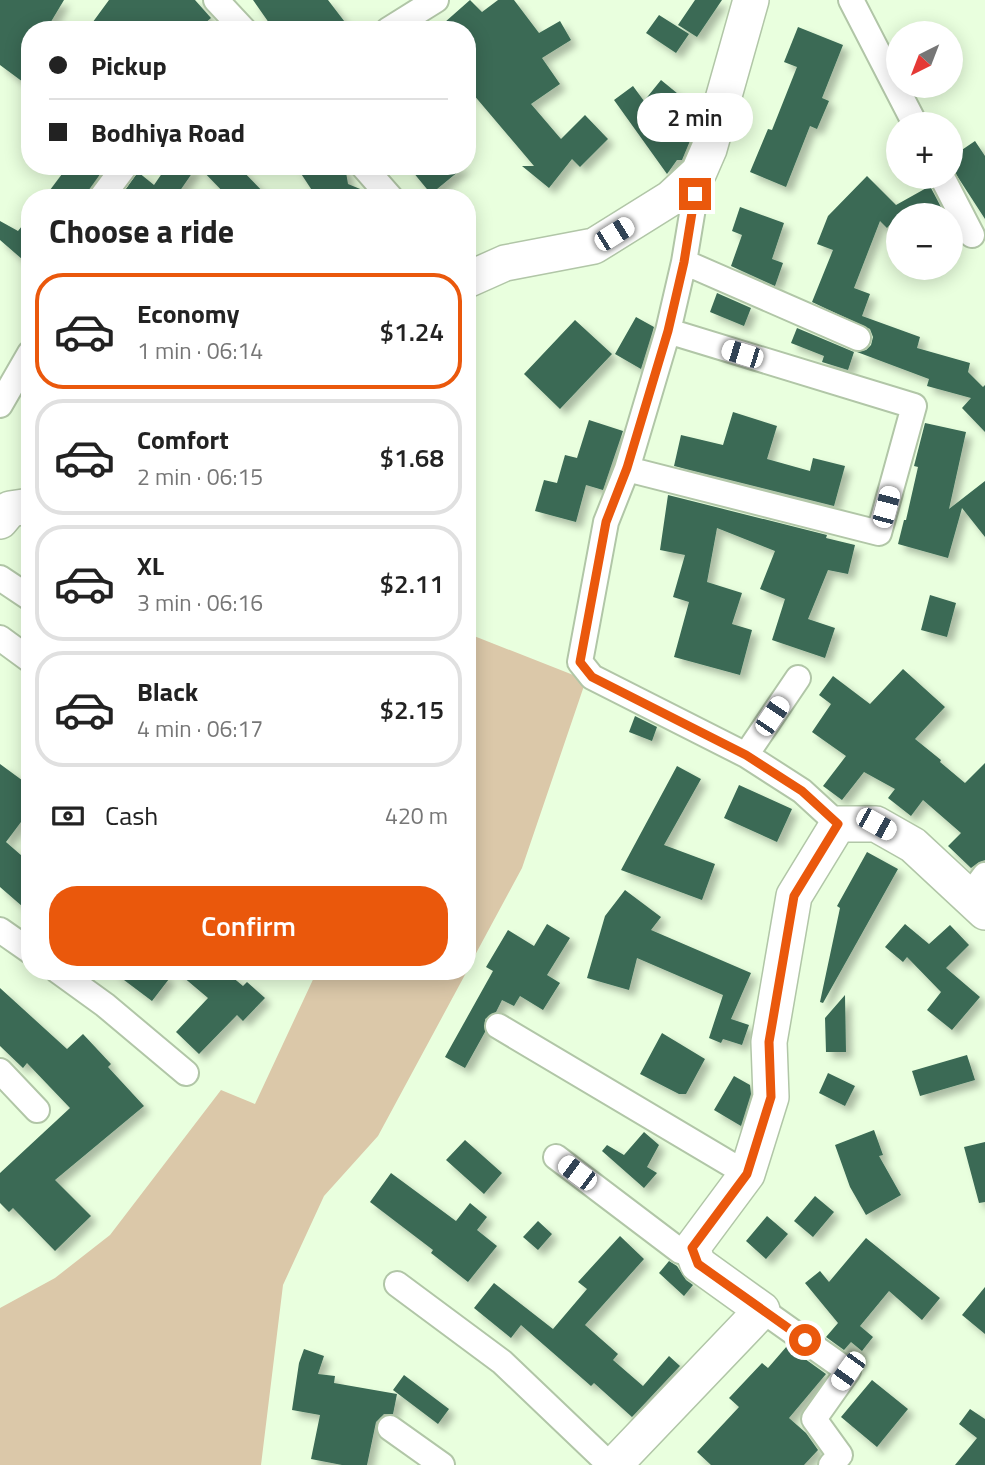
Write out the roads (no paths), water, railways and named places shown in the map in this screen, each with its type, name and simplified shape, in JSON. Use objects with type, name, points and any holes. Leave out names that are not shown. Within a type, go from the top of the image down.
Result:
[{"type":"street","points":[[216,0],[232,21]]},
{"type":"street","points":[[402,21],[436,0]]},
{"type":"street","points":[[751,0],[709,149],[699,172],[684,262],[668,331],[627,468],[606,522],[580,662],[592,677],[746,755],[802,791],[838,824],[876,824],[913,845],[980,894]]},
{"type":"street","points":[[851,0],[909,112]]},
{"type":"street","points":[[476,276],[505,263],[594,246],[671,198],[699,172]]},
{"type":"street","points":[[371,175],[383,189]]},
{"type":"street","points":[[948,189],[972,235]]},
{"type":"street","points":[[684,262],[858,338]]},
{"type":"street","points":[[627,468],[879,533],[914,406],[668,331]]},
{"type":"street","points":[[0,405],[21,369]]},
{"type":"street","points":[[0,578],[21,592]]},
{"type":"street","points":[[0,638],[21,653]]},
{"type":"street","points":[[746,755],[798,678]]},
{"type":"street","points":[[831,1465],[840,1455],[814,1419],[848,1371],[698,1264],[692,1248],[747,1174],[771,1097],[769,1042],[794,896],[838,824]]},
{"type":"street","points":[[0,930],[21,945]]},
{"type":"street","points":[[71,980],[106,1005],[186,1073]]},
{"type":"street","points":[[498,1026],[747,1174]]},
{"type":"street","points":[[0,1070],[37,1110]]},
{"type":"street","points":[[556,1157],[680,1251],[694,1255]]},
{"type":"street","points":[[397,1284],[502,1362],[612,1465],[762,1310]]},
{"type":"street","points":[[390,1428],[442,1465]]}]
